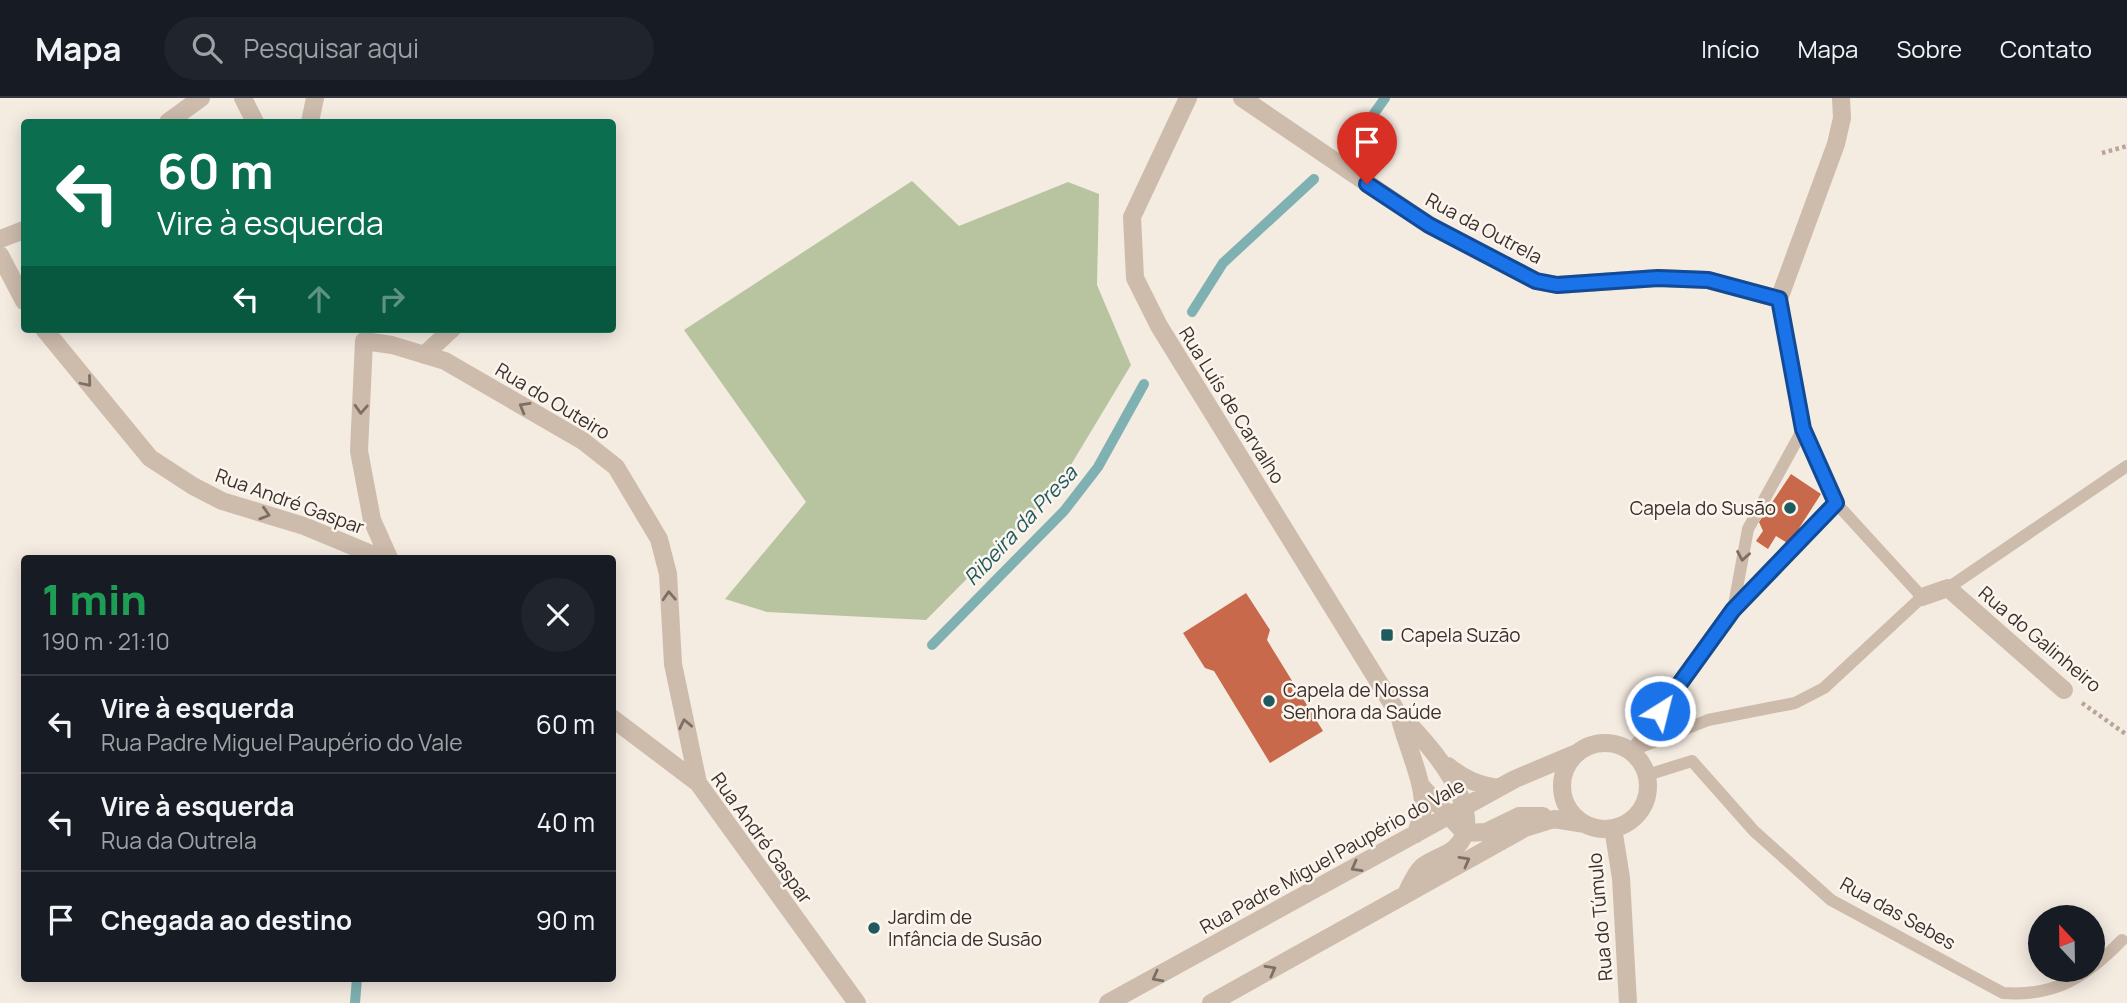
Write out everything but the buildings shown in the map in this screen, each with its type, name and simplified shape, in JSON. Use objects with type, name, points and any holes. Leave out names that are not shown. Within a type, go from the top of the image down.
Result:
[{"type":"street","points":[[172,119],[201,98]]},
{"type":"street","points":[[243,98],[254,119]]},
{"type":"street","points":[[310,119],[314,98]]},
{"type":"street","name":"Rua Luís de Carvalho","points":[[1188,98],[1132,217],[1135,278],[1159,326],[1399,715],[1423,736],[1445,764],[1463,778],[1482,786],[1499,788]]},
{"type":"street","name":"Rua da Outrela","points":[[1242,98],[1429,225],[1536,281],[1557,285],[1658,278],[1708,280],[1779,299]]},
{"type":"street","points":[[1779,299],[1836,144],[1842,118],[1841,98]]},
{"type":"street","points":[[0,239],[21,231]]},
{"type":"street","points":[[0,255],[21,295]]},
{"type":"street","name":"Rua André Gaspar","points":[[47,333],[150,458],[222,501],[304,526],[374,555]]},
{"type":"street","points":[[424,355],[448,333]]},
{"type":"street","points":[[361,335],[359,452],[372,520],[388,555]]},
{"type":"street","name":"Rua do Outeiro","points":[[361,335],[445,361],[583,441],[616,467],[659,539],[668,574],[673,664],[698,783]]},
{"type":"street","name":"Rua do Galinheiro","points":[[1922,597],[1948,588],[2064,690]]},
{"type":"street","name":"Rua Luís de Carvalho","points":[[1399,715],[1406,746],[1421,786],[1423,808],[1416,834]]},
{"type":"street","name":"Rua André Gaspar","points":[[616,722],[698,783],[857,1003]]},
{"type":"street","name":"Rua Padre Miguel Paupério do Vale","points":[[1108,1003],[1499,788],[1605,743],[1619,745],[1631,751]]},
{"type":"street","points":[[1406,894],[1420,868],[1456,847],[1465,833],[1486,832],[1518,816],[1537,814],[1613,828],[1626,824],[1645,802],[1647,775],[1631,751]]},
{"type":"street","points":[[1579,752],[1569,762],[1562,789],[1574,815],[1585,824]]},
{"type":"street","name":"Rua Luís de Carvalho","points":[[1445,764],[1463,808],[1465,833]]},
{"type":"street","name":"Rua Luís de Carvalho","points":[[1421,786],[1447,817],[1465,833]]},
{"type":"street","points":[[1211,1003],[1525,828],[1554,819]]},
{"type":"street","name":"Rua do Túmulo","points":[[1613,828],[1621,878],[1628,1003]]},
{"type":"lane","points":[[1631,751],[1708,720],[1795,703],[1824,688],[1922,597],[1836,503],[1803,429],[1779,299]]},
{"type":"lane","points":[[1733,610],[1748,529],[1803,429]]},
{"type":"lane","points":[[1948,588],[2127,466]]},
{"type":"lane","points":[[1631,751],[1733,610],[1836,503]]},
{"type":"lane","name":"Rua das Sebes","points":[[1647,775],[1692,761],[1754,831],[1831,900],[2003,993],[2023,994],[2053,988],[2093,970],[2122,940]]},
{"type":"path","points":[[2102,153],[2127,146]]},
{"type":"path","name":"Rua do Galinheiro","points":[[2064,690],[2127,735]]},
{"type":"green space","points":[[912,181],[959,226],[1068,182],[1099,194],[1097,285],[1131,365],[1057,488],[926,620],[767,612],[725,599],[806,502],[684,330]]},
{"type":"waterway","name":"Ribeira da Presa","points":[[1356,139],[1385,98]]},
{"type":"waterway","name":"Ribeira da Presa","points":[[1192,312],[1223,263],[1314,179]]},
{"type":"waterway","name":"Ribeira da Presa","points":[[932,645],[1064,511],[1098,467],[1144,384]]},
{"type":"waterway","points":[[355,1003],[357,982]]},
{"type":"place","name":"Capela do Susão","points":[[1790,508]]},
{"type":"place","name":"Capela Suzão","points":[[1387,635]]},
{"type":"place","name":"Capela de Nossa Senhora da Saúde","points":[[1269,701]]},
{"type":"place","name":"Jardim de Infância de Susão","points":[[874,928]]},
{"type":"route","points":[[1367,184],[1429,225],[1536,281],[1557,285],[1658,278],[1708,280],[1779,299],[1803,429],[1836,503],[1733,610],[1660,711]]}]
